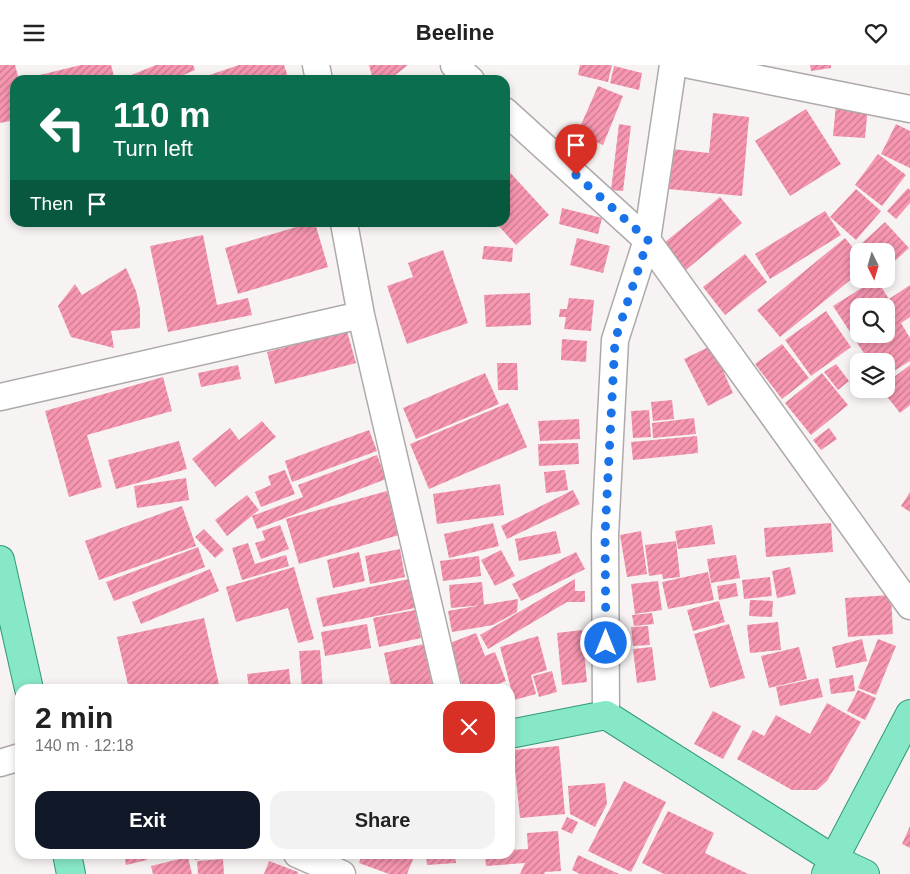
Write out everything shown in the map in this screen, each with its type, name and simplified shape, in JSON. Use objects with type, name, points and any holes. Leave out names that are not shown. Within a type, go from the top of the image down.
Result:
[{"type":"main road","points":[[0,560],[28,684]]},
{"type":"main road","points":[[830,866],[910,714]]},
{"type":"main road","points":[[515,733],[606,715],[830,866],[864,874]]},
{"type":"main road","points":[[68,859],[71,874]]},
{"type":"street","points":[[454,65],[465,75]]},
{"type":"street","points":[[606,715],[605,535],[615,340],[648,240],[673,65]]},
{"type":"street","points":[[690,65],[910,109]]},
{"type":"street","points":[[510,116],[648,240],[910,606]]},
{"type":"street","points":[[345,227],[361,315],[447,684]]},
{"type":"street","points":[[0,397],[361,315]]},
{"type":"street","points":[[0,763],[15,758]]},
{"type":"street","points":[[308,859],[342,874]]},
{"type":"building","points":[[0,65],[15,65],[18,75],[10,75],[10,121],[0,123]]},
{"type":"building","points":[[81,65],[111,65],[114,75],[40,75]]},
{"type":"building","points":[[156,65],[193,65],[195,70],[184,75],[131,75]]},
{"type":"building","points":[[239,65],[284,65],[287,75],[210,75]]},
{"type":"building","points":[[369,65],[408,65],[395,75],[372,75]]},
{"type":"building","points":[[580,65],[612,65],[608,82],[578,75]]},
{"type":"building","points":[[810,65],[831,65],[831,68],[811,71]]},
{"type":"building","points":[[614,66],[642,73],[639,90],[610,83]]},
{"type":"building","points":[[598,86],[623,96],[603,145],[577,134]]},
{"type":"building","points":[[836,104],[868,106],[865,138],[833,136]]},
{"type":"building","points":[[806,109],[841,164],[790,196],[755,141]]},
{"type":"building","points":[[713,113],[749,117],[742,196],[668,189],[672,149],[709,153]]},
{"type":"building","points":[[619,124],[631,126],[623,191],[611,190]]},
{"type":"building","points":[[896,124],[910,131],[910,168],[881,154]]},
{"type":"building","points":[[878,154],[906,175],[882,206],[855,185]]},
{"type":"building","points":[[510,172],[549,215],[516,245],[500,227],[510,227]]},
{"type":"building","points":[[908,188],[910,190],[910,203],[896,219],[887,211]]},
{"type":"building","points":[[856,189],[881,211],[856,240],[830,217]]},
{"type":"building","points":[[720,197],[742,223],[686,270],[664,243]]},
{"type":"building","points":[[562,208],[602,218],[598,234],[559,224]]},
{"type":"building","points":[[825,211],[841,235],[770,279],[755,254]]},
{"type":"building","points":[[885,222],[909,248],[895,261],[895,243],[862,243]]},
{"type":"building","points":[[296,227],[316,227],[328,267],[238,294],[225,248]]},
{"type":"building","points":[[203,235],[217,305],[248,298],[252,315],[168,332],[150,246]]},
{"type":"building","points":[[577,238],[610,246],[603,273],[570,265]]},
{"type":"building","points":[[845,238],[850,244],[850,280],[780,337],[757,310]]},
{"type":"building","points":[[484,246],[513,248],[512,262],[482,259]]},
{"type":"building","points":[[443,250],[468,323],[407,344],[387,286],[413,277],[408,263]]},
{"type":"building","points":[[745,254],[767,282],[725,315],[703,287]]},
{"type":"building","points":[[126,268],[136,291],[140,309],[140,328],[111,331],[114,348],[71,337],[58,306],[75,284],[82,295]]},
{"type":"building","points":[[910,285],[910,317],[901,323],[910,338],[910,361],[895,370],[895,353],[864,353],[857,343],[895,343],[895,298],[890,298]]},
{"type":"building","points":[[862,288],[882,288],[888,298],[850,298],[850,332],[833,306]]},
{"type":"building","points":[[530,293],[531,325],[486,327],[484,295]]},
{"type":"building","points":[[569,298],[594,300],[591,331],[564,329],[566,317],[559,317],[560,309],[567,309]]},
{"type":"building","points":[[826,311],[851,347],[811,376],[785,340]]},
{"type":"building","points":[[347,331],[356,363],[275,384],[267,352]]},
{"type":"building","points":[[562,339],[587,341],[586,362],[561,360]]},
{"type":"building","points":[[715,344],[728,371],[724,373],[733,393],[708,406],[684,359]]},
{"type":"building","points":[[782,344],[809,378],[782,399],[755,364]]},
{"type":"building","points":[[497,363],[517,363],[518,390],[498,390]]},
{"type":"building","points":[[836,364],[849,381],[838,390],[824,372]]},
{"type":"building","points":[[238,365],[241,379],[201,387],[198,373]]},
{"type":"building","points":[[910,365],[910,405],[900,413],[888,398],[895,398],[895,376]]},
{"type":"building","points":[[485,373],[499,404],[416,439],[403,408]]},
{"type":"building","points":[[822,373],[848,405],[811,435],[785,403]]},
{"type":"building","points":[[163,377],[172,411],[87,435],[102,487],[69,497],[45,411]]},
{"type":"building","points":[[672,400],[674,419],[653,421],[651,402]]},
{"type":"building","points":[[508,403],[527,447],[429,489],[410,444]]},
{"type":"building","points":[[649,410],[651,437],[633,438],[631,411]]},
{"type":"building","points":[[694,418],[696,434],[653,438],[652,423]]},
{"type":"building","points":[[579,419],[580,439],[540,441],[538,421]]},
{"type":"building","points":[[262,421],[276,437],[215,487],[192,459],[230,428],[239,440]]},
{"type":"building","points":[[829,428],[837,439],[821,450],[813,440]]},
{"type":"building","points":[[369,430],[377,451],[292,482],[285,461]]},
{"type":"building","points":[[697,436],[698,453],[633,460],[631,442]]},
{"type":"building","points":[[179,441],[187,469],[116,489],[108,460]]},
{"type":"building","points":[[578,443],[579,464],[539,466],[538,444]]},
{"type":"building","points":[[377,455],[386,479],[257,529],[252,516],[303,497],[298,485]]},
{"type":"building","points":[[285,470],[295,494],[261,507],[255,492],[271,485],[268,476]]},
{"type":"building","points":[[565,470],[568,490],[546,493],[544,472]]},
{"type":"building","points":[[186,478],[189,500],[137,508],[134,486]]},
{"type":"building","points":[[500,484],[504,515],[437,524],[433,494]]},
{"type":"building","points":[[573,490],[580,504],[507,539],[501,526]]},
{"type":"building","points":[[387,491],[399,535],[299,564],[286,519]]},
{"type":"building","points":[[910,492],[910,512],[901,506]]},
{"type":"building","points":[[247,495],[259,510],[227,536],[215,520]]},
{"type":"building","points":[[182,506],[196,546],[99,580],[85,541]]},
{"type":"building","points":[[493,523],[499,546],[449,558],[444,534]]},
{"type":"building","points":[[831,523],[833,552],[766,557],[764,528]]},
{"type":"building","points":[[280,525],[289,549],[261,559],[255,543],[265,540],[262,531]]},
{"type":"building","points":[[712,525],[715,544],[678,549],[675,531]]},
{"type":"building","points":[[204,529],[224,550],[215,558],[195,537]]},
{"type":"building","points":[[556,531],[561,553],[519,561],[515,539]]},
{"type":"building","points":[[641,531],[647,574],[627,577],[620,535]]},
{"type":"building","points":[[676,541],[680,577],[663,579],[662,574],[649,576],[645,545]]},
{"type":"building","points":[[248,543],[255,564],[286,555],[289,566],[242,580],[232,548]]},
{"type":"building","points":[[198,547],[205,567],[114,601],[106,582]]},
{"type":"building","points":[[400,549],[405,577],[370,584],[365,556]]},
{"type":"building","points":[[501,550],[515,576],[495,586],[481,560]]},
{"type":"building","points":[[359,552],[365,581],[333,588],[327,560]]},
{"type":"building","points":[[576,552],[585,569],[521,601],[512,584]]},
{"type":"building","points":[[736,555],[740,578],[711,583],[707,559]]},
{"type":"building","points":[[479,556],[481,576],[443,581],[440,561]]},
{"type":"building","points":[[294,567],[314,639],[298,643],[288,608],[236,622],[226,587]]},
{"type":"building","points":[[790,567],[796,594],[777,598],[772,571]]},
{"type":"building","points":[[210,569],[219,591],[141,624],[132,602]]},
{"type":"building","points":[[708,572],[714,600],[668,609],[662,582]]},
{"type":"building","points":[[770,577],[772,596],[744,599],[742,580]]},
{"type":"building","points":[[409,579],[415,608],[323,627],[316,598]]},
{"type":"building","points":[[575,579],[575,591],[585,591],[585,602],[567,602],[488,649],[480,635]]},
{"type":"building","points":[[658,581],[662,610],[635,614],[631,584]]},
{"type":"building","points":[[482,582],[484,605],[451,608],[449,585]]},
{"type":"building","points":[[736,583],[738,596],[719,600],[717,586]]},
{"type":"building","points":[[891,595],[893,634],[848,637],[845,598]]},
{"type":"building","points":[[518,599],[517,612],[493,625],[452,632],[448,611]]},
{"type":"building","points":[[750,600],[773,601],[772,617],[749,616]]},
{"type":"building","points":[[719,601],[725,622],[693,631],[687,610]]},
{"type":"building","points":[[415,610],[421,638],[379,647],[373,618]]},
{"type":"building","points":[[652,613],[654,624],[634,626],[632,615]]},
{"type":"building","points":[[204,618],[219,684],[128,684],[117,637]]},
{"type":"building","points":[[778,622],[781,650],[750,653],[747,625]]},
{"type":"building","points":[[367,624],[371,648],[325,656],[321,632]]},
{"type":"building","points":[[729,624],[745,678],[710,688],[694,634]]},
{"type":"building","points":[[648,626],[650,645],[633,646],[631,627]]},
{"type":"building","points":[[582,630],[587,682],[562,685],[557,633]]},
{"type":"building","points":[[476,633],[485,656],[495,652],[506,681],[498,684],[462,684],[447,644]]},
{"type":"building","points":[[538,636],[547,670],[531,675],[536,694],[515,700],[515,684],[510,684],[500,647]]},
{"type":"building","points":[[862,639],[867,661],[836,668],[832,647]]},
{"type":"building","points":[[878,639],[896,646],[876,695],[858,688]]},
{"type":"building","points":[[424,644],[432,684],[391,684],[384,653]]},
{"type":"building","points":[[652,647],[656,680],[637,683],[633,649]]},
{"type":"building","points":[[799,647],[807,679],[769,688],[761,656]]},
{"type":"building","points":[[320,650],[323,684],[302,684],[299,651]]},
{"type":"building","points":[[289,669],[290,684],[248,684],[247,674]]},
{"type":"building","points":[[552,671],[557,692],[539,697],[533,676]]},
{"type":"building","points":[[853,675],[855,691],[831,694],[829,679]]},
{"type":"building","points":[[818,678],[823,697],[780,706],[776,687]]},
{"type":"building","points":[[858,690],[876,698],[865,720],[847,711]]},
{"type":"building","points":[[827,703],[861,722],[827,781],[817,790],[792,790],[737,759],[753,730],[764,736],[776,715],[810,734]]},
{"type":"building","points":[[713,711],[741,726],[723,759],[694,744]]},
{"type":"building","points":[[559,746],[565,814],[520,818],[515,750]]},
{"type":"building","points":[[624,781],[666,802],[631,872],[588,851]]},
{"type":"building","points":[[605,783],[607,804],[595,827],[570,814],[568,786]]},
{"type":"building","points":[[668,811],[714,833],[705,853],[748,874],[664,874],[642,863]]},
{"type":"building","points":[[567,817],[578,822],[572,834],[561,829]]},
{"type":"building","points":[[910,826],[910,848],[902,844]]},
{"type":"building","points":[[558,831],[561,871],[545,872],[544,874],[520,874],[525,863],[486,866],[485,859],[515,859],[515,850],[528,849],[527,833]]},
{"type":"building","points":[[578,855],[619,874],[580,874],[572,870]]},
{"type":"building","points":[[125,859],[147,859],[147,860],[126,865]]},
{"type":"building","points":[[180,859],[188,859],[192,874],[153,874],[151,866]]},
{"type":"building","points":[[223,859],[224,874],[198,874],[197,861]]},
{"type":"building","points":[[360,859],[413,859],[407,874],[389,874],[359,863]]},
{"type":"building","points":[[426,859],[456,859],[456,863],[427,865]]},
{"type":"building","points":[[269,861],[298,872],[298,874],[264,874]]},
{"type":"route","points":[[576,175],[648,240],[615,340],[605,535],[606,643]]}]
